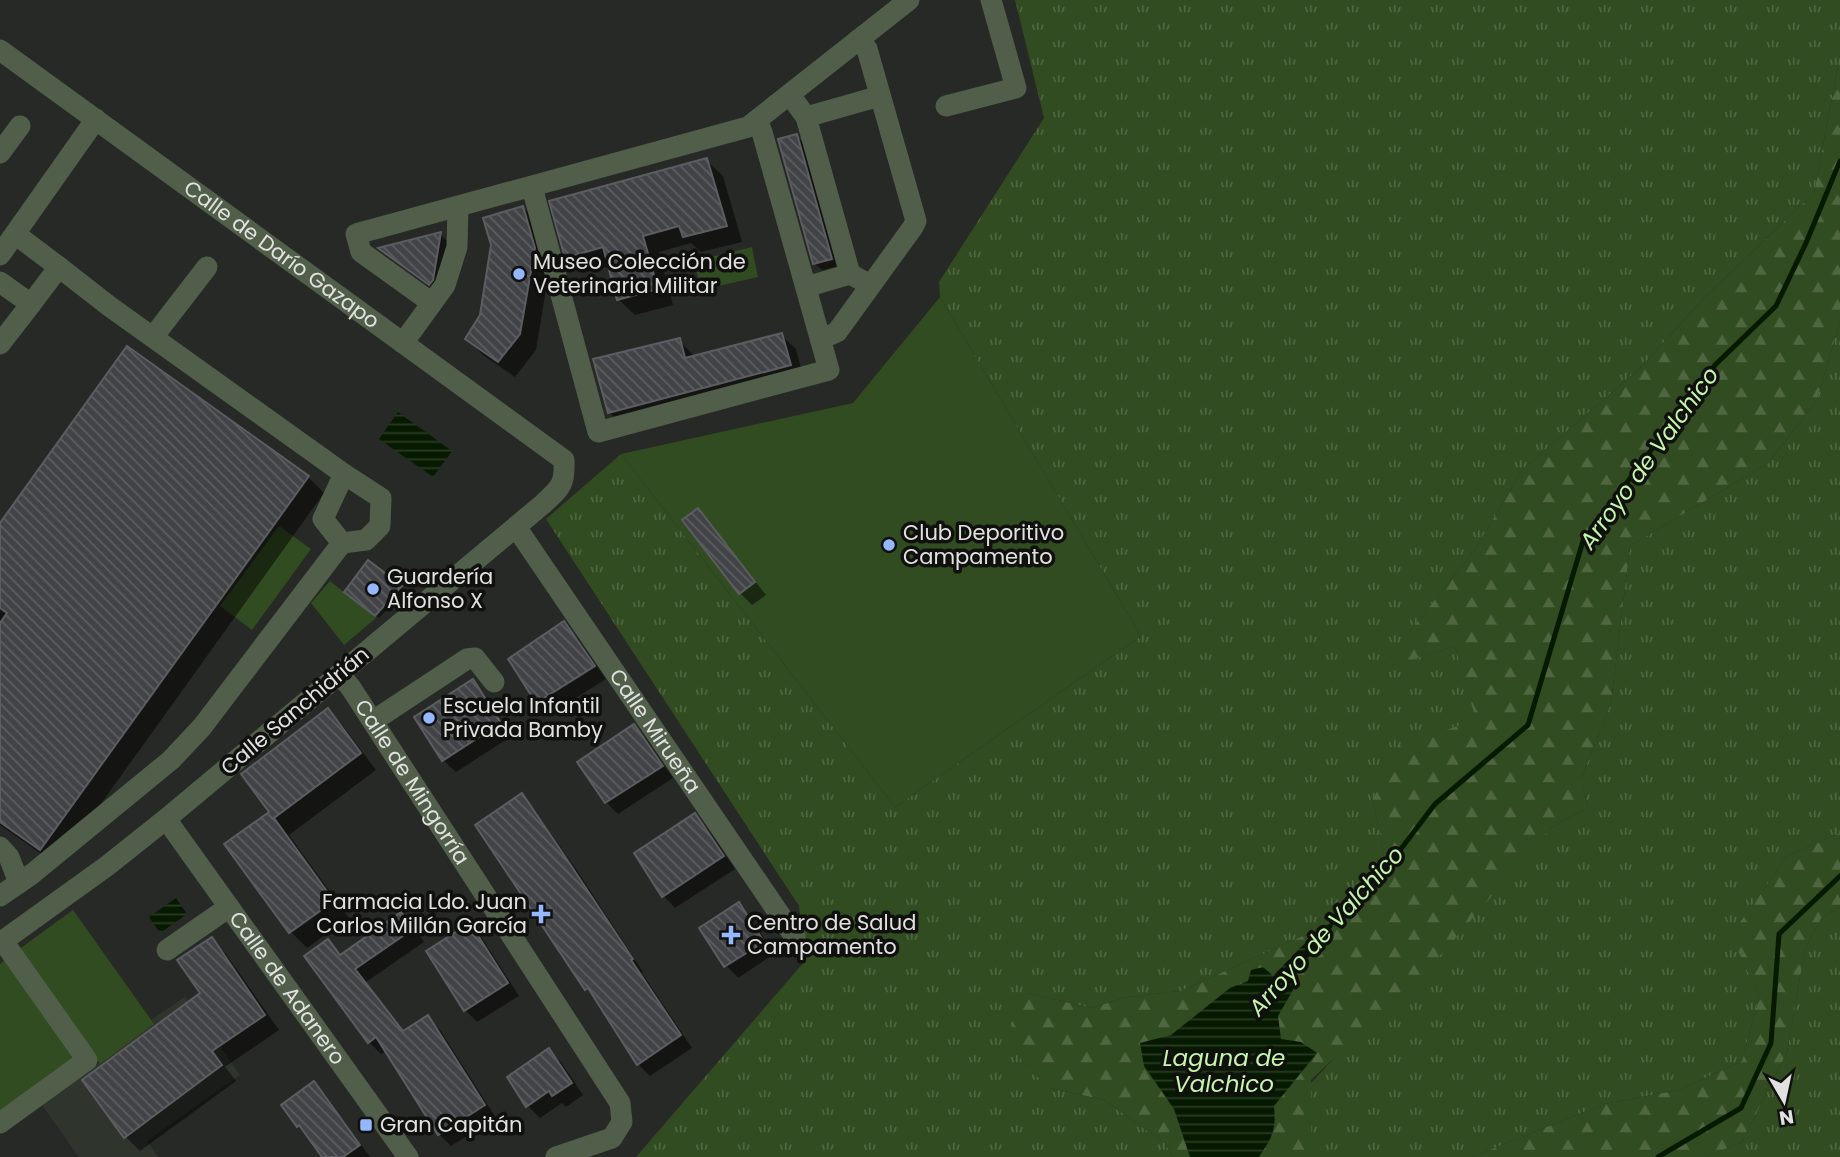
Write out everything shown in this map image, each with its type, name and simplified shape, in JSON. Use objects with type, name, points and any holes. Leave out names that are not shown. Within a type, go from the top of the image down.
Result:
[{"type":"street","points":[[432,303],[361,252],[356,234],[748,127],[909,0]]},
{"type":"street","points":[[946,106],[1016,88],[991,0]]},
{"type":"street","points":[[821,339],[837,332],[916,220],[867,50],[858,40]]},
{"type":"street","name":"Calle de Darío Gazapo","points":[[0,50],[564,460]]},
{"type":"street","points":[[790,95],[806,117],[850,274]]},
{"type":"street","points":[[806,117],[880,96]]},
{"type":"street","points":[[0,255],[96,119]]},
{"type":"street","points":[[532,187],[598,432],[830,370],[757,120]]},
{"type":"street","points":[[0,153],[20,126]]},
{"type":"street","points":[[403,343],[445,285],[457,247],[458,207]]},
{"type":"street","points":[[0,895],[75,839],[179,752],[202,727],[342,543],[366,540],[380,526],[381,498],[153,337],[15,234]]},
{"type":"street","points":[[0,344],[59,267]]},
{"type":"street","points":[[153,337],[207,267]]},
{"type":"street","points":[[806,287],[850,274],[871,285]]},
{"type":"street","points":[[0,282],[31,304]]},
{"type":"street","name":"Calle Sanchidrián","points":[[1,942],[107,866],[166,819],[516,527],[559,489],[564,477],[564,460]]},
{"type":"street","points":[[342,543],[323,519],[344,474]]},
{"type":"street","name":"Calle Mirueña","points":[[516,527],[794,937]]},
{"type":"street","points":[[373,721],[467,659],[475,658],[494,682]]},
{"type":"street","name":"Calle de Mingorría","points":[[340,674],[620,1103],[622,1122],[612,1139],[556,1157]]},
{"type":"street","name":"Calle de Adanero","points":[[166,819],[408,1157]]},
{"type":"street","points":[[0,847],[9,857],[19,883]]},
{"type":"street","points":[[167,950],[229,907]]},
{"type":"street","points":[[0,1124],[87,1060],[1,942]]},
{"type":"shaded area","points":[[73,910],[151,1020],[185,997],[240,1075],[147,1141],[158,1157],[79,1157],[42,1105],[99,1063],[18,950]]},
{"type":"green space","points":[[1015,0],[1840,0],[1840,55],[1814,193],[1704,298],[1641,367],[1522,470],[1476,548],[1380,669],[1455,646],[1477,720],[1373,800],[1386,866],[1314,931],[1181,991],[1127,997],[1091,1008],[1028,993],[1051,1088],[1104,1100],[1165,1143],[1173,1157],[636,1157],[805,961],[799,906],[546,519],[621,454],[895,807],[1141,636],[940,297],[939,282],[1044,118]]},
{"type":"green space","points":[[1840,55],[1840,322],[1817,400],[1768,463],[1630,546],[1611,703],[1581,779],[1588,807],[1551,828],[1424,974],[1311,1080],[1311,1157],[1173,1157],[1165,1143],[1104,1100],[1051,1088],[1023,1065],[1011,1024],[1028,993],[1091,1008],[1127,997],[1181,991],[1314,931],[1386,866],[1373,800],[1398,746],[1476,720],[1455,646],[1379,670],[1476,548],[1522,470],[1641,367],[1704,298],[1814,193]]},
{"type":"green space","points":[[752,247],[758,277],[701,290],[694,261]]},
{"type":"green space","name":"Club Deporitivo Campamento","points":[[940,297],[1141,636],[895,807],[621,454],[853,403]]},
{"type":"green space","points":[[1840,322],[1840,833],[1787,856],[1732,935],[1759,997],[1742,1061],[1679,1090],[1604,1104],[1472,1157],[1311,1157],[1310,1084],[1551,828],[1588,807],[1581,779],[1611,703],[1630,546],[1768,463],[1817,400]]},
{"type":"green space","points":[[279,526],[311,549],[252,630],[220,606]]},
{"type":"green space","points":[[330,581],[376,618],[344,645],[311,603]]},
{"type":"green space","points":[[1840,833],[1840,907],[1821,918],[1805,949],[1787,1052],[1742,1142],[1706,1157],[1472,1157],[1604,1104],[1679,1090],[1742,1061],[1759,997],[1731,935],[1787,856]]},
{"type":"green space","points":[[1840,907],[1840,1157],[1706,1157],[1742,1142],[1787,1052],[1805,949],[1821,918]]},
{"type":"green space","points":[[73,910],[154,1024],[100,1064],[18,950]]},
{"type":"green space","points":[[7,958],[77,1060],[0,1115],[0,964]]},
{"type":"water","points":[[398,412],[452,451],[433,477],[379,439]]},
{"type":"water","points":[[176,898],[187,914],[160,933],[149,917]]},
{"type":"water","name":"Laguna de Valchico","points":[[1337,917],[1323,946],[1298,966],[1293,990],[1278,1016],[1281,1039],[1301,1042],[1317,1053],[1274,1106],[1274,1128],[1268,1144],[1259,1157],[1190,1157],[1174,1109],[1144,1066],[1140,1043],[1171,1035],[1230,988],[1248,981],[1251,970],[1263,967],[1273,976],[1301,947]]},
{"type":"building","points":[[797,134],[832,259],[813,264],[778,139]]},
{"type":"building","points":[[707,158],[727,226],[683,237],[679,226],[643,236],[658,289],[617,300],[603,247],[565,258],[549,201]]},
{"type":"building","points":[[523,206],[535,248],[520,334],[498,362],[465,339],[480,315],[491,245],[483,218]]},
{"type":"building","points":[[441,232],[433,280],[429,285],[378,248]]},
{"type":"building","points":[[782,333],[791,365],[608,413],[593,359],[680,338],[685,358]]},
{"type":"building","points":[[127,346],[309,476],[40,850],[0,822],[0,623],[7,613],[0,608],[0,523]]},
{"type":"building","points":[[698,508],[755,582],[739,594],[682,520]]},
{"type":"building","name":"Guardería Alfonso X","points":[[368,560],[402,586],[375,616],[344,592]]},
{"type":"building","points":[[564,621],[595,666],[536,703],[508,659]]},
{"type":"building","points":[[473,679],[501,723],[442,761],[414,717]]},
{"type":"building","points":[[328,708],[361,753],[274,818],[334,901],[289,933],[224,844],[269,812],[241,774]]},
{"type":"building","points":[[634,724],[663,766],[605,803],[577,762]]},
{"type":"building","points":[[522,793],[681,1035],[637,1065],[588,988],[585,990],[475,825]]},
{"type":"building","points":[[695,813],[724,856],[662,897],[634,853]]},
{"type":"building","name":"Centro de Salud Campamento","points":[[739,902],[764,942],[724,967],[699,928]]},
{"type":"building","points":[[401,912],[413,929],[355,969],[403,1031],[428,1015],[485,1105],[438,1135],[376,1037],[368,1043],[304,956],[328,939],[340,955]]},
{"type":"building","points":[[470,923],[508,983],[464,1011],[426,951]]},
{"type":"building","points":[[212,937],[265,1015],[212,1051],[222,1065],[124,1138],[82,1080],[200,993],[177,960]]},
{"type":"building","points":[[549,1048],[572,1083],[552,1096],[549,1091],[526,1107],[507,1077]]},
{"type":"building","points":[[314,1081],[360,1145],[343,1157],[322,1157],[281,1105]]},
{"type":"waterway","name":"Arroyo de Valchico","points":[[1332,922],[1391,862],[1435,804],[1528,725],[1583,541],[1715,365],[1776,306],[1840,161]]},
{"type":"waterway","points":[[1658,1157],[1741,1108],[1771,1043],[1779,934],[1840,876]]},
{"type":"place","name":"Museo Colección de Veterinaria Militar","points":[[519,274]]},
{"type":"place","name":"Club Deporitivo Campamento","points":[[889,545]]},
{"type":"place","name":"Guardería Alfonso X","points":[[373,589]]},
{"type":"place","name":"Escuela Infantil Privada Bamby","points":[[429,718]]},
{"type":"place","name":"Farmacia Ldo. Juan Carlos Millán García","points":[[541,914]]},
{"type":"place","name":"Centro de Salud Campamento","points":[[731,935]]},
{"type":"place","name":"Gran Capitán","points":[[366,1125]]}]
